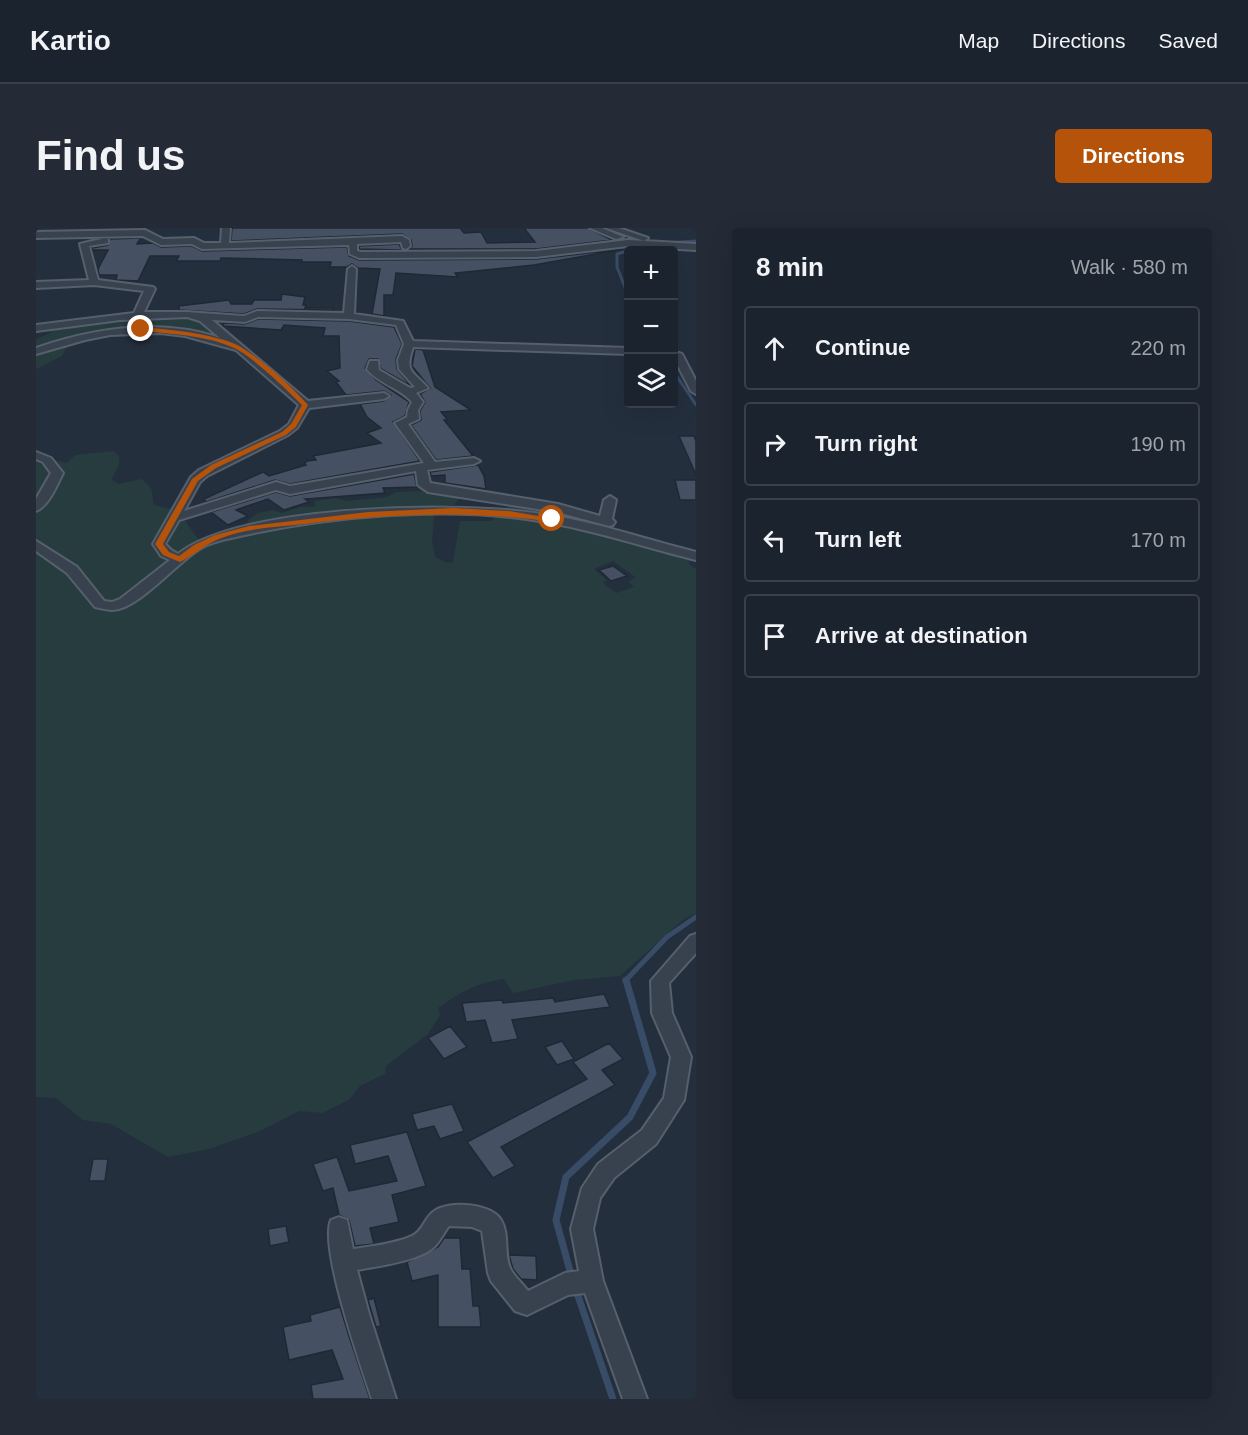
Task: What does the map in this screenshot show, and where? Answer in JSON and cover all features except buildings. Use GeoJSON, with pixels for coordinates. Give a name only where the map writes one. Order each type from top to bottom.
{"type":"FeatureCollection","features":[{"type":"Feature","properties":{"kind":"street"},"geometry":{"type":"LineString","coordinates":[[225,245],[226,228]]}},
{"type":"Feature","properties":{"kind":"street"},"geometry":{"type":"LineString","coordinates":[[595,228],[636,244]]}},
{"type":"Feature","properties":{"kind":"street"},"geometry":{"type":"LineString","coordinates":[[610,228],[696,247]]}},
{"type":"Feature","properties":{"kind":"street"},"geometry":{"type":"LineString","coordinates":[[94,282],[84,244],[107,240],[109,233]]}},
{"type":"Feature","properties":{"kind":"street"},"geometry":{"type":"LineString","coordinates":[[36,235],[145,234],[160,242],[195,241],[202,246],[322,238],[353,242],[402,239],[405,240],[406,246]]}},
{"type":"Feature","properties":{"kind":"street"},"geometry":{"type":"LineString","coordinates":[[353,242],[352,252],[359,255],[536,254],[589,246],[636,244],[653,246],[671,242]]}},
{"type":"Feature","properties":{"kind":"street"},"geometry":{"type":"LineString","coordinates":[[349,316],[351,269]]}},
{"type":"Feature","properties":{"kind":"street"},"geometry":{"type":"LineString","coordinates":[[36,285],[94,282],[150,289],[137,316]]}},
{"type":"Feature","properties":{"kind":"street"},"geometry":{"type":"LineString","coordinates":[[36,328],[167,314],[245,319],[255,314],[349,316],[400,323],[409,344],[402,366],[404,372],[423,388],[409,392]]}},
{"type":"Feature","properties":{"kind":"street"},"geometry":{"type":"LineString","coordinates":[[199,317],[283,383],[305,405]]}},
{"type":"Feature","properties":{"kind":"street"},"geometry":{"type":"LineString","coordinates":[[36,351],[78,337],[141,329],[188,334],[237,347]]}},
{"type":"Feature","properties":{"kind":"street"},"geometry":{"type":"LineString","coordinates":[[409,344],[624,351]]}},
{"type":"Feature","properties":{"kind":"street"},"geometry":{"type":"LineString","coordinates":[[678,357],[696,391]]}},
{"type":"Feature","properties":{"kind":"street"},"geometry":{"type":"LineString","coordinates":[[374,363],[372,367],[375,372],[418,400],[413,410],[413,419],[401,423],[412,436],[426,466],[424,485],[432,489],[558,508],[605,520],[634,539]]}},
{"type":"Feature","properties":{"kind":"street"},"geometry":{"type":"LineString","coordinates":[[305,405],[384,396]]}},
{"type":"Feature","properties":{"kind":"street"},"geometry":{"type":"LineString","coordinates":[[180,560],[166,554],[159,544],[195,480],[203,472],[284,433],[293,426],[305,405]]}},
{"type":"Feature","properties":{"kind":"street"},"geometry":{"type":"LineString","coordinates":[[36,455],[47,460],[57,473],[48,491],[36,507]]}},
{"type":"Feature","properties":{"kind":"street"},"geometry":{"type":"LineString","coordinates":[[176,517],[276,486],[290,490],[426,466],[474,461]]}},
{"type":"Feature","properties":{"kind":"street"},"geometry":{"type":"LineString","coordinates":[[605,520],[610,500]]}},
{"type":"Feature","properties":{"kind":"street"},"geometry":{"type":"LineString","coordinates":[[36,545],[72,570],[100,604],[113,606],[125,602],[196,546],[218,537],[249,528],[368,514],[453,510],[509,513],[552,519],[696,556]]}},
{"type":"Feature","properties":{"kind":"street"},"geometry":{"type":"LineString","coordinates":[[635,1399],[580,1282],[582,1228],[590,1195],[606,1171],[649,1137],[674,1100],[681,1057],[662,1013],[660,981],[696,941]]}},
{"type":"Feature","properties":{"kind":"street"},"geometry":{"type":"LineString","coordinates":[[343,1262],[421,1242],[431,1235],[441,1220],[447,1216],[487,1219],[493,1227],[499,1273],[520,1301],[527,1304],[580,1282]]}},
{"type":"Feature","properties":{"kind":"street"},"geometry":{"type":"LineString","coordinates":[[339,1227],[343,1262],[384,1399]]}},
{"type":"Feature","properties":{"kind":"green space"},"geometry":{"type":"Polygon","coordinates":[[[171,315],[197,319],[213,335],[210,338],[155,328],[122,328],[86,334],[67,339],[69,343],[62,356],[36,369],[36,339],[51,333],[52,330],[100,321],[171,315]]]}},
{"type":"Feature","properties":{"kind":"green space"},"geometry":{"type":"Polygon","coordinates":[[[114,451],[119,458],[119,465],[112,480],[119,484],[141,479],[149,485],[154,505],[170,509],[185,521],[203,546],[243,531],[248,521],[258,513],[273,510],[282,513],[300,507],[316,506],[314,501],[335,498],[347,501],[387,497],[396,492],[423,491],[460,498],[454,505],[435,507],[432,540],[435,557],[447,563],[453,562],[460,521],[492,521],[510,504],[558,510],[584,517],[582,529],[685,557],[691,566],[696,568],[696,913],[684,919],[620,976],[574,980],[513,993],[504,979],[469,989],[438,1008],[440,1015],[428,1034],[386,1066],[385,1074],[360,1086],[349,1100],[322,1113],[299,1111],[260,1131],[209,1149],[168,1157],[111,1124],[83,1120],[56,1098],[36,1097],[36,456],[67,463],[75,455],[114,451]],[[613,561],[594,569],[607,580],[603,583],[616,593],[634,587],[629,582],[635,577],[613,561]]]}},
{"type":"Feature","properties":{"kind":"waterway"},"geometry":{"type":"LineString","coordinates":[[667,243],[696,241]]}},
{"type":"Feature","properties":{"kind":"waterway"},"geometry":{"type":"LineString","coordinates":[[624,252],[617,254],[617,267],[624,285]]}},
{"type":"Feature","properties":{"kind":"waterway"},"geometry":{"type":"LineString","coordinates":[[678,378],[696,405]]}},
{"type":"Feature","properties":{"kind":"waterway"},"geometry":{"type":"LineString","coordinates":[[625,981],[667,937],[696,917]]}},
{"type":"Feature","properties":{"kind":"waterway"},"geometry":{"type":"LineString","coordinates":[[572,1278],[556,1220],[566,1177],[630,1117],[653,1073],[626,980]]}},
{"type":"Feature","properties":{"kind":"waterway"},"geometry":{"type":"LineString","coordinates":[[575,1287],[613,1399]]}},
{"type":"Feature","properties":{"kind":"route"},"geometry":{"type":"LineString","coordinates":[[141,329],[168,330],[237,347],[283,383],[305,405],[293,426],[284,433],[203,472],[195,480],[159,544],[166,554],[180,560],[196,546],[249,528],[368,514],[453,510],[509,513],[552,519]]}}]}
